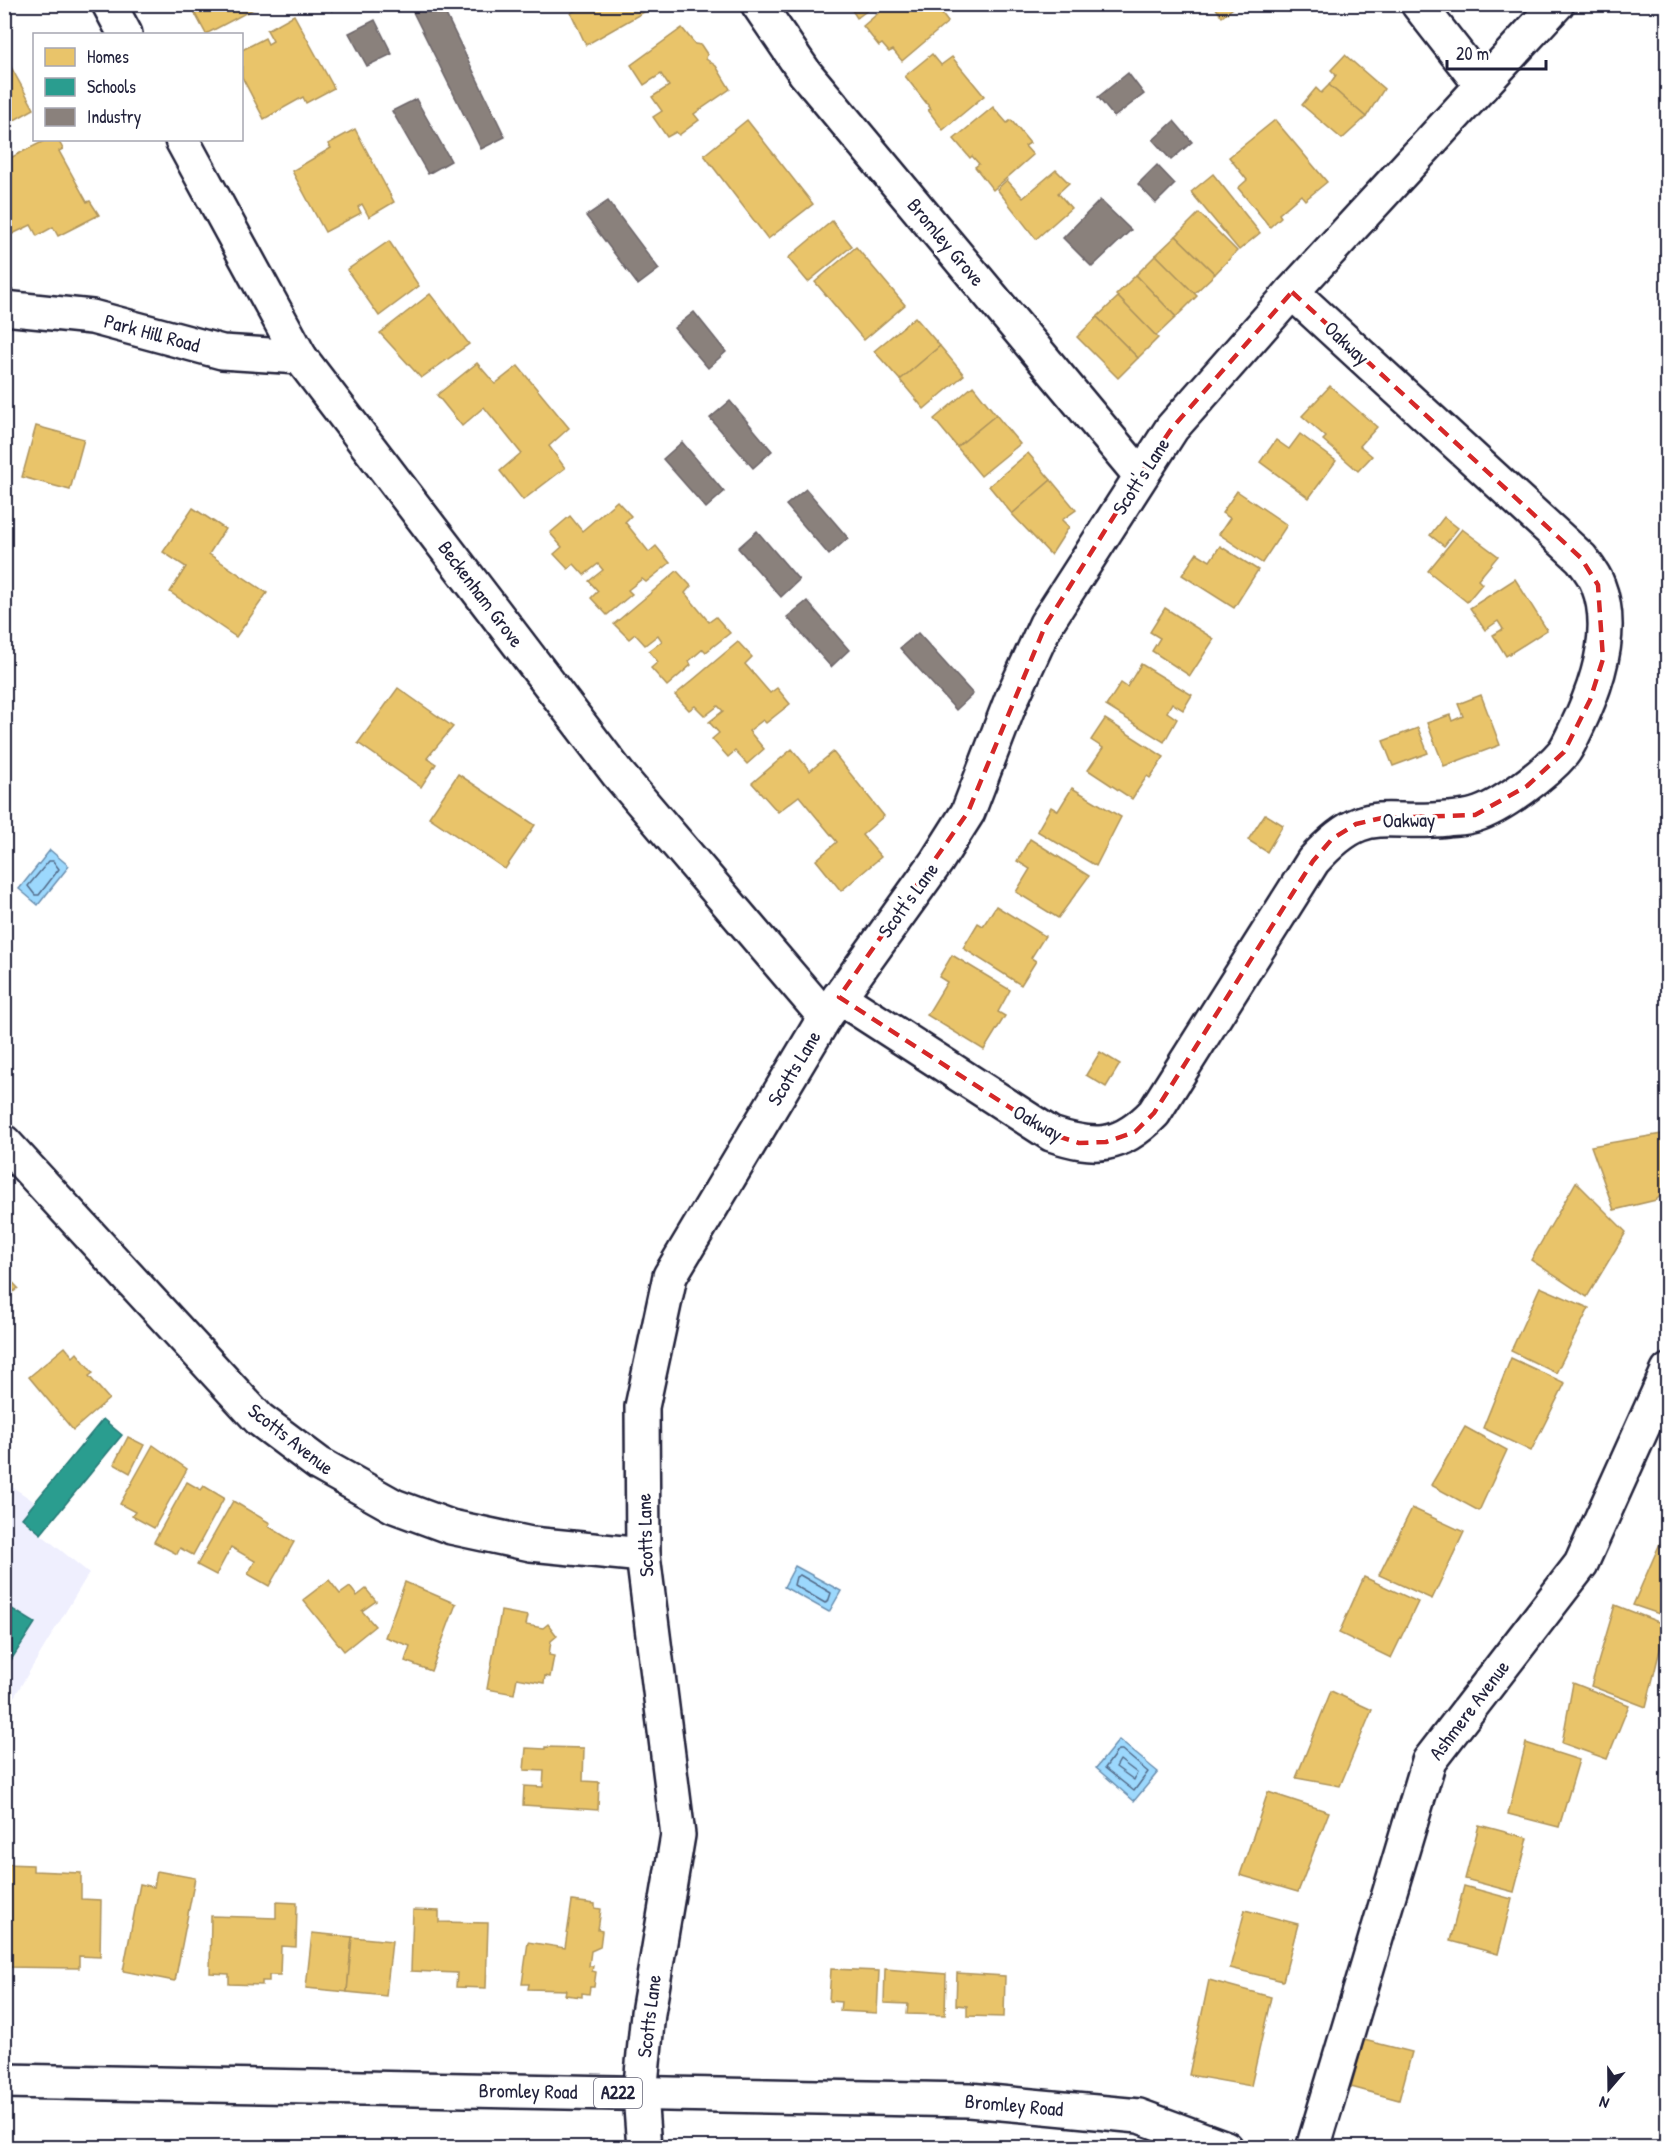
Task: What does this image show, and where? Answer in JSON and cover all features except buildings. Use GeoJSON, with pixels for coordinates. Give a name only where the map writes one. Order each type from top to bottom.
{"type":"FeatureCollection","features":[{"type":"Feature","properties":{"kind":"street"},"geometry":{"type":"LineString","coordinates":[[109,4],[124,33]]}},
{"type":"Feature","properties":{"kind":"street","name":"Bromley Grove"},"geometry":{"type":"LineString","coordinates":[[758,4],[805,73],[1140,475]]}},
{"type":"Feature","properties":{"kind":"street"},"geometry":{"type":"LineString","coordinates":[[1418,4],[1482,86]]}},
{"type":"Feature","properties":{"kind":"street","name":"Scott's Lane"},"geometry":{"type":"LineString","coordinates":[[832,1007],[937,861],[968,812],[1012,698],[1046,624],[1172,428],[1292,292],[1557,4]]}},
{"type":"Feature","properties":{"kind":"street","name":"Beckenham Grove"},"geometry":{"type":"LineString","coordinates":[[183,141],[300,357],[618,774],[832,1007]]}},
{"type":"Feature","properties":{"kind":"street","name":"Oakway"},"geometry":{"type":"LineString","coordinates":[[832,1007],[1051,1134],[1079,1143],[1106,1142],[1135,1132],[1154,1113],[1313,861],[1332,839],[1356,824],[1382,818],[1438,820],[1475,815],[1527,786],[1564,752],[1590,700],[1603,659],[1604,620],[1598,585],[1581,558],[1292,292]]}},
{"type":"Feature","properties":{"kind":"street","name":"Park Hill Road"},"geometry":{"type":"LineString","coordinates":[[4,308],[92,317],[222,352],[300,357]]}},
{"type":"Feature","properties":{"kind":"street","name":"Scotts Lane"},"geometry":{"type":"LineString","coordinates":[[644,2148],[640,2094],[648,2013],[678,1835],[643,1555],[642,1407],[670,1276],[832,1007]]}},
{"type":"Feature","properties":{"kind":"street","name":"Scotts Avenue"},"geometry":{"type":"LineString","coordinates":[[4,1142],[259,1419],[319,1464],[394,1506],[451,1527],[531,1544],[643,1555]]}},
{"type":"Feature","properties":{"kind":"street","name":"Ashmere Avenue"},"geometry":{"type":"LineString","coordinates":[[1314,2148],[1429,1761],[1581,1564],[1668,1371]]}},
{"type":"Feature","properties":{"kind":"street","name":"Bromley Road"},"geometry":{"type":"LineString","coordinates":[[4,2081],[969,2100],[1139,2116],[1226,2148]]}},
{"type":"Feature","properties":{"kind":"highlighted area"},"geometry":{"type":"Polygon","coordinates":[[[1292,292],[1581,558],[1598,585],[1603,659],[1590,700],[1564,752],[1527,786],[1475,815],[1382,818],[1356,824],[1332,839],[1313,861],[1154,1113],[1135,1132],[1106,1142],[1079,1143],[1051,1134],[839,997],[968,812],[1046,624],[1140,475],[1172,428],[1292,292]]]}},
{"type":"Feature","properties":{"kind":"shaded area"},"geometry":{"type":"Polygon","coordinates":[[[5,1482],[35,1502],[22,1519],[89,1573],[5,1712],[5,1482]]]}},
{"type":"Feature","properties":{"kind":"water"},"geometry":{"type":"Polygon","coordinates":[[[50,850],[69,866],[38,905],[19,889],[50,850]]]}},
{"type":"Feature","properties":{"kind":"water"},"geometry":{"type":"Polygon","coordinates":[[[795,1566],[841,1591],[829,1612],[784,1587],[795,1566]]]}},
{"type":"Feature","properties":{"kind":"water"},"geometry":{"type":"Polygon","coordinates":[[[1119,1740],[1158,1772],[1134,1801],[1096,1768],[1119,1740]]]}}]}
